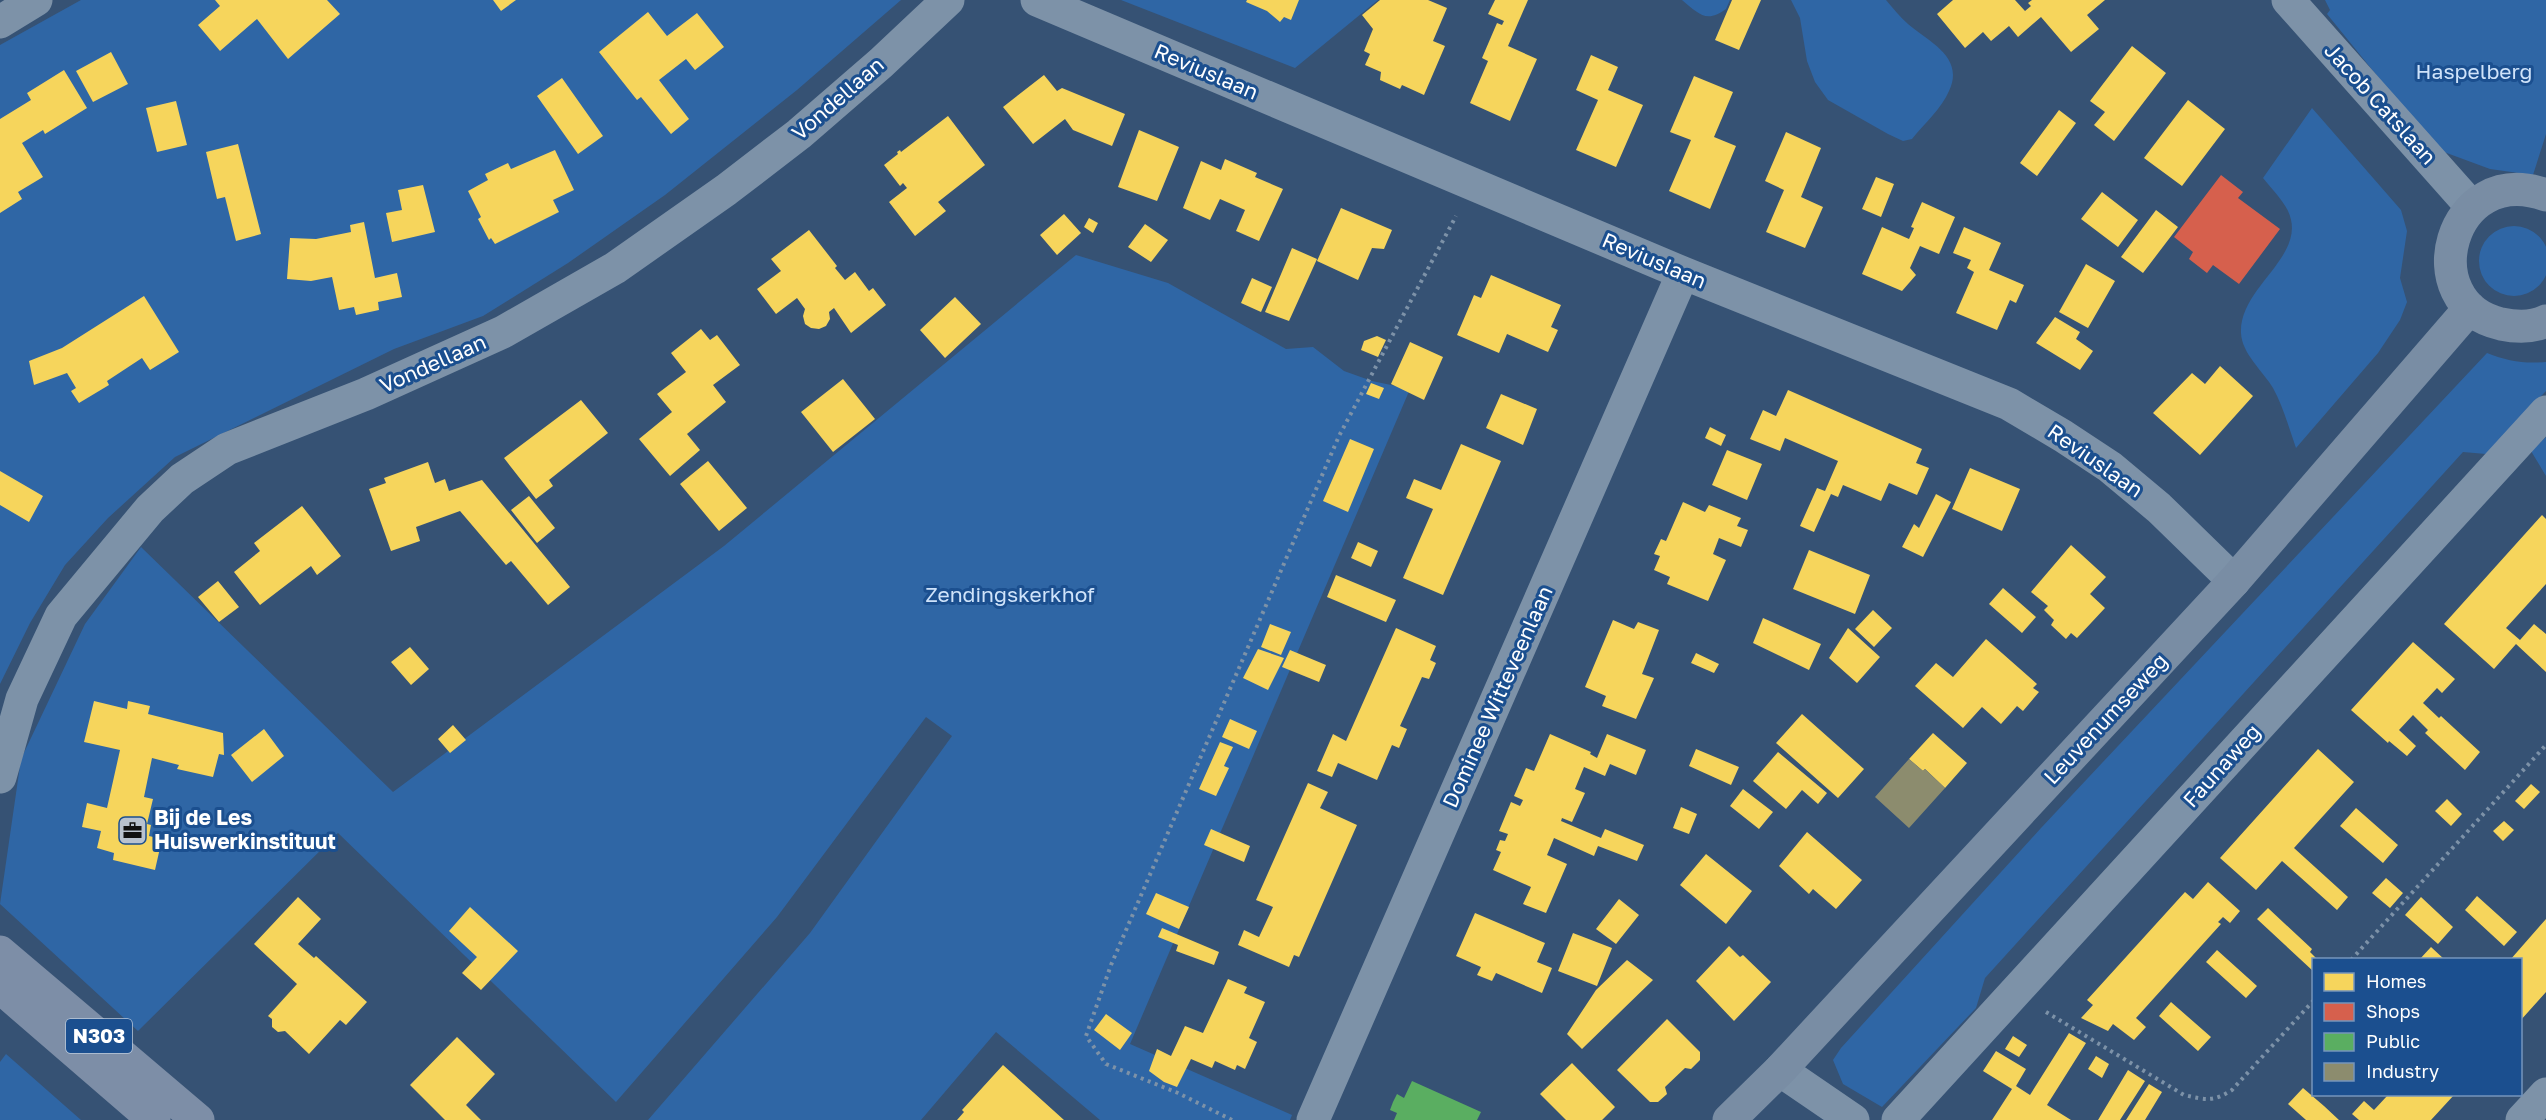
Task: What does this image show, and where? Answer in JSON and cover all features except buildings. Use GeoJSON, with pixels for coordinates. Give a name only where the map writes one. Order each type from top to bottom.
{"type":"FeatureCollection","features":[{"type":"Feature","properties":{"kind":"main road"},"geometry":{"type":"LineString","coordinates":[[2546,195],[2518,189],[2501,191],[2472,207],[2460,222],[2452,239],[2450,258],[2452,276],[2459,294],[2470,308],[2491,322],[2516,327],[2546,321]]}},
{"type":"Feature","properties":{"kind":"main road","name":"Leuvenumseweg"},"geometry":{"type":"LineString","coordinates":[[1730,1120],[1780,1070],[2234,581],[2470,308]]}},
{"type":"Feature","properties":{"kind":"main road","name":"N303"},"geometry":{"type":"LineString","coordinates":[[0,952],[198,1120]]}},
{"type":"Feature","properties":{"kind":"main road","name":"N303"},"geometry":{"type":"LineString","coordinates":[[0,987],[154,1120]]}},
{"type":"Feature","properties":{"kind":"street"},"geometry":{"type":"LineString","coordinates":[[0,22],[36,0]]}},
{"type":"Feature","properties":{"kind":"street","name":"Vondellaan"},"geometry":{"type":"LineString","coordinates":[[0,777],[22,699],[60,616],[150,508],[182,479],[227,449],[366,394],[502,332],[615,268],[726,190],[799,134],[881,63],[948,0]]}},
{"type":"Feature","properties":{"kind":"street","name":"Reviuslaan"},"geometry":{"type":"LineString","coordinates":[[1037,0],[1683,273],[2009,404],[2064,436],[2109,467],[2159,508],[2234,581]]}},
{"type":"Feature","properties":{"kind":"street","name":"Jacob Catslaan"},"geometry":{"type":"LineString","coordinates":[[2289,0],[2472,207]]}},
{"type":"Feature","properties":{"kind":"street","name":"Dominee Witteveenlaan"},"geometry":{"type":"LineString","coordinates":[[1313,1120],[1683,273]]}},
{"type":"Feature","properties":{"kind":"street","name":"Faunaweg"},"geometry":{"type":"LineString","coordinates":[[1898,1120],[2546,412]]}},
{"type":"Feature","properties":{"kind":"street"},"geometry":{"type":"LineString","coordinates":[[1780,1070],[1853,1120]]}},
{"type":"Feature","properties":{"kind":"street"},"geometry":{"type":"LineString","coordinates":[[2522,1120],[2546,1094]]}},
{"type":"Feature","properties":{"kind":"path"},"geometry":{"type":"LineString","coordinates":[[1232,1120],[1178,1093],[1106,1064],[1086,1036],[1112,965],[1339,436],[1473,184]]}},
{"type":"Feature","properties":{"kind":"path"},"geometry":{"type":"LineString","coordinates":[[2353,958],[2546,745]]}},
{"type":"Feature","properties":{"kind":"path"},"geometry":{"type":"LineString","coordinates":[[2014,993],[2184,1095],[2206,1100],[2219,1098],[2232,1090],[2312,1001]]}},
{"type":"Feature","properties":{"kind":"green space"},"geometry":{"type":"Polygon","coordinates":[[[81,0],[901,0],[797,90],[665,195],[568,263],[483,316],[394,349],[175,457],[108,518],[65,565],[30,623],[0,684],[0,45],[81,0]]]}},
{"type":"Feature","properties":{"kind":"green space"},"geometry":{"type":"Polygon","coordinates":[[[1121,0],[1378,0],[1295,68],[1121,0]]]}},
{"type":"Feature","properties":{"kind":"green space"},"geometry":{"type":"Polygon","coordinates":[[[1682,0],[1730,0],[1726,9],[1713,16],[1708,16],[1698,13],[1682,0]]]}},
{"type":"Feature","properties":{"kind":"green space"},"geometry":{"type":"Polygon","coordinates":[[[1791,0],[1886,0],[1908,24],[1934,44],[1949,60],[1953,79],[1949,91],[1937,110],[1912,139],[1903,141],[1828,100],[1815,82],[1807,61],[1800,18],[1791,0]]]}},
{"type":"Feature","properties":{"kind":"green space","name":"Haspelberg"},"geometry":{"type":"Polygon","coordinates":[[[2325,0],[2546,0],[2546,134],[2533,175],[2490,169],[2444,152],[2404,109],[2327,14],[2330,10],[2325,0]]]}},
{"type":"Feature","properties":{"kind":"green space"},"geometry":{"type":"Polygon","coordinates":[[[2312,108],[2401,210],[2407,231],[2400,278],[2407,302],[2400,320],[2378,353],[2296,448],[2277,395],[2249,355],[2241,333],[2243,316],[2250,300],[2282,257],[2289,242],[2292,227],[2286,207],[2263,178],[2312,108]]]}},
{"type":"Feature","properties":{"kind":"green space"},"geometry":{"type":"Polygon","coordinates":[[[2521,226],[2528,228],[2547,247],[2547,275],[2539,286],[2528,294],[2507,296],[2500,294],[2489,286],[2481,275],[2479,254],[2481,247],[2489,236],[2500,228],[2521,226]]]}},
{"type":"Feature","properties":{"kind":"green space","name":"Zendingskerkhof"},"geometry":{"type":"Polygon","coordinates":[[[1076,255],[1168,283],[1286,349],[1313,347],[1344,371],[1372,381],[1410,389],[1130,1044],[1292,1115],[1290,1120],[1100,1120],[996,1032],[921,1120],[648,1120],[810,933],[952,736],[926,717],[777,917],[616,1102],[338,833],[138,1031],[0,904],[21,759],[85,624],[141,547],[393,792],[724,546],[1076,255]]]}},
{"type":"Feature","properties":{"kind":"green space"},"geometry":{"type":"Polygon","coordinates":[[[2487,353],[2516,361],[2546,362],[2546,391],[2486,454],[2463,452],[1985,978],[1976,1008],[1882,1107],[1843,1084],[1833,1060],[1841,1048],[2041,828],[2487,353]]]}},
{"type":"Feature","properties":{"kind":"green space"},"geometry":{"type":"Polygon","coordinates":[[[2546,437],[2546,476],[2531,451],[2546,437]]]}},
{"type":"Feature","properties":{"kind":"green space"},"geometry":{"type":"Polygon","coordinates":[[[6,1054],[81,1120],[0,1120],[0,1062],[6,1054]]]}},
{"type":"Feature","properties":{"kind":"place","name":"Bij de Les Huiswerkinstituut"},"geometry":{"type":"Point","coordinates":[133,830]}}]}
